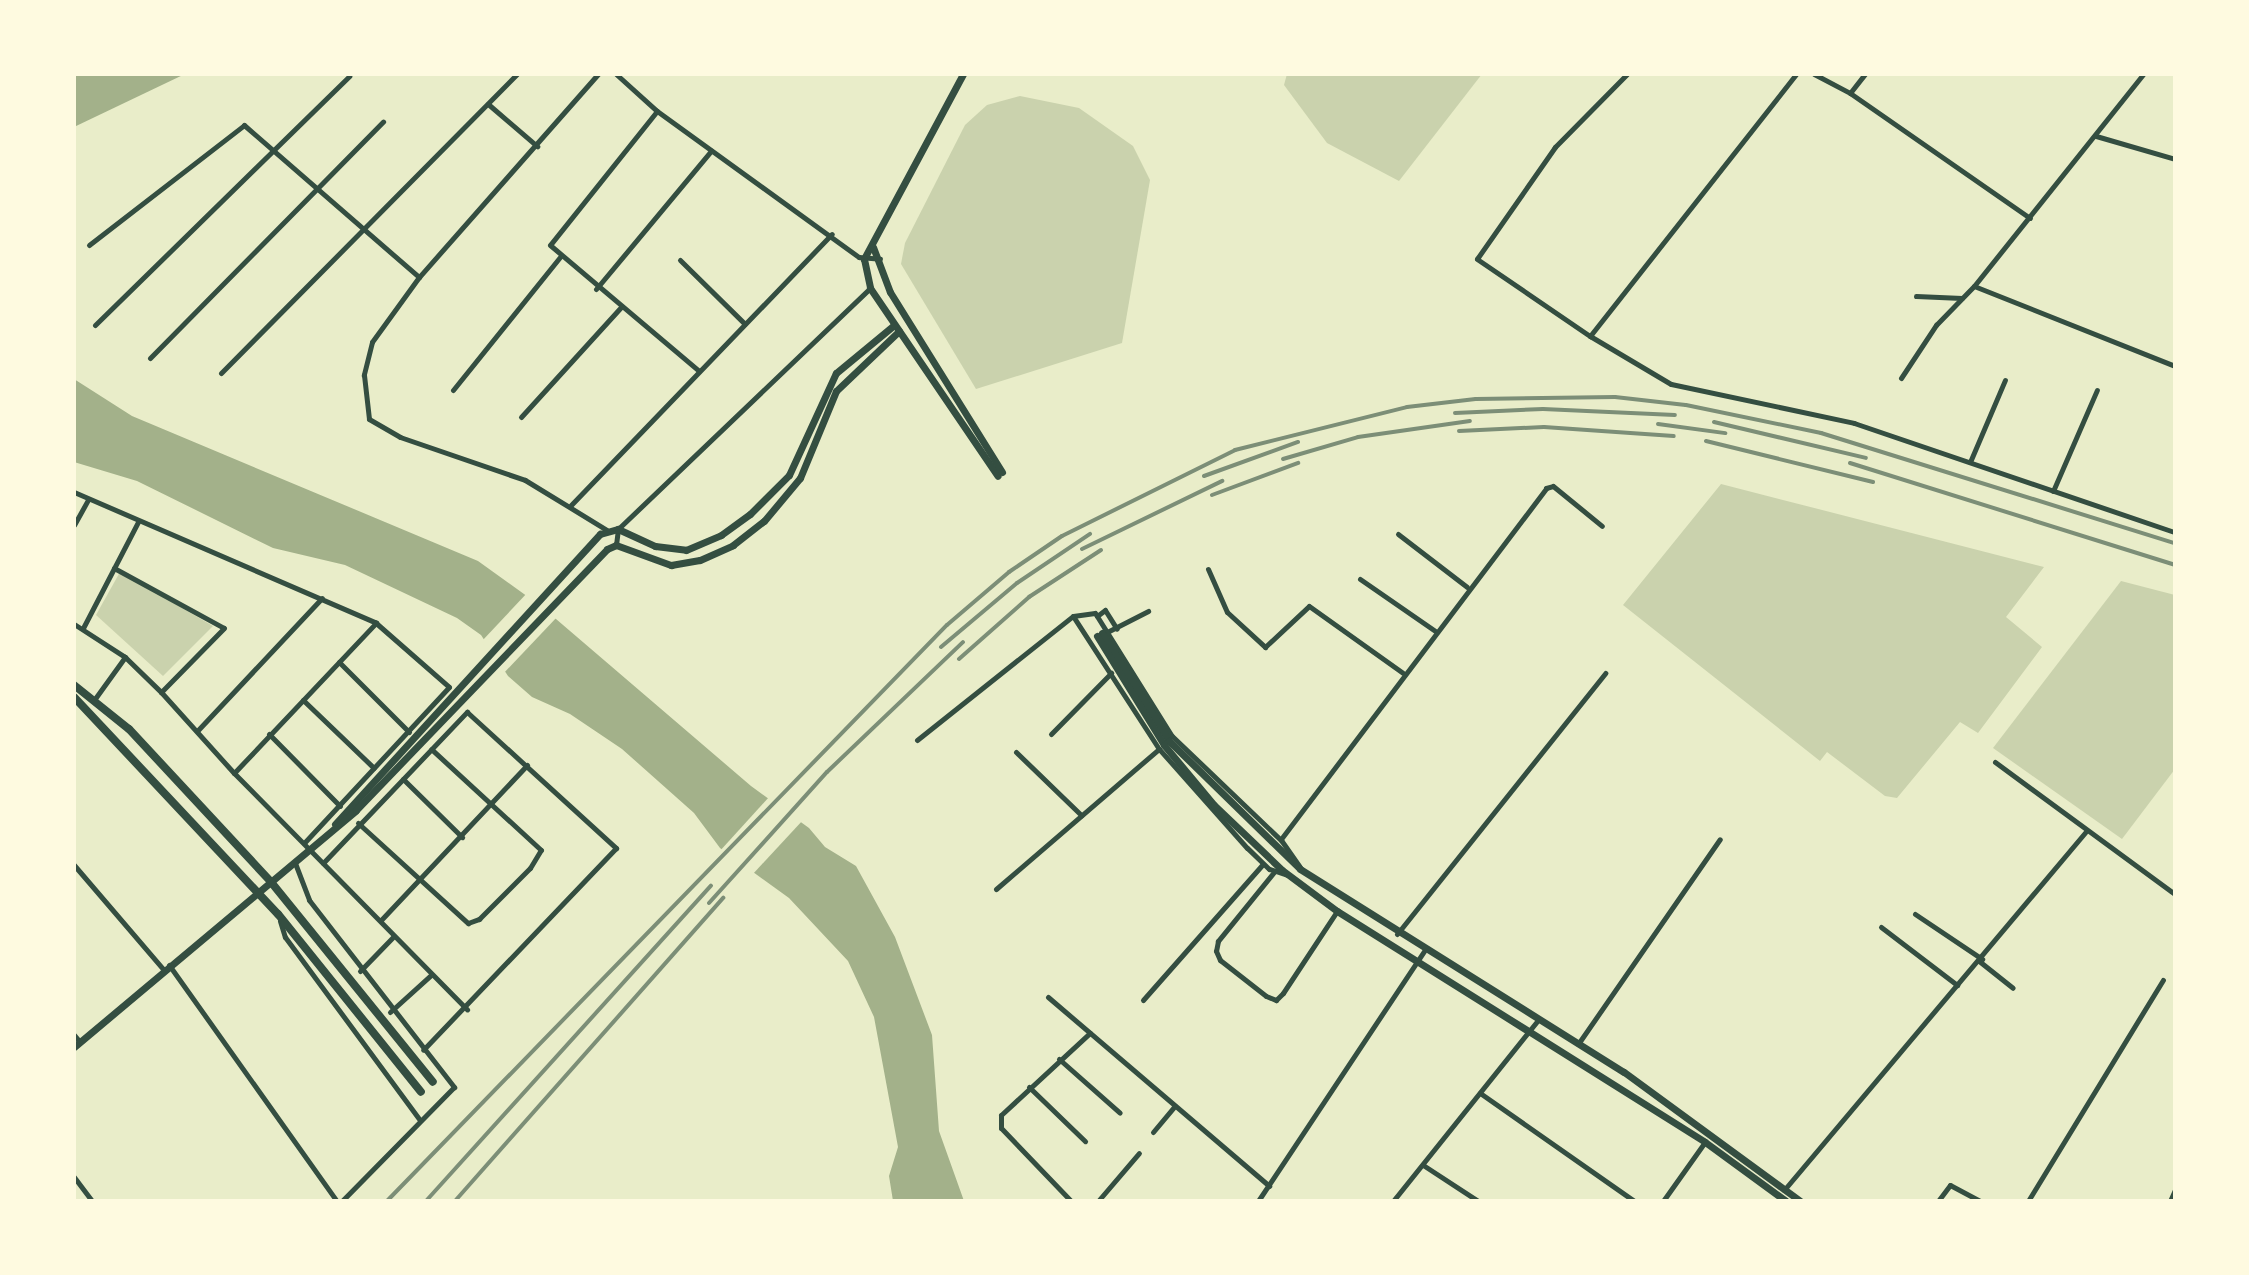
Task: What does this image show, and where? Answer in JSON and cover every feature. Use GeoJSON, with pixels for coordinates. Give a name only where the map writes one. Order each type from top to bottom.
{"type":"FeatureCollection","features":[{"type":"Feature","properties":{"kind":"main road"},"geometry":{"type":"LineString","coordinates":[[74,685],[129,729],[271,882],[433,1082]]}},
{"type":"Feature","properties":{"kind":"main road"},"geometry":{"type":"LineString","coordinates":[[74,697],[278,914],[421,1092]]}},
{"type":"Feature","properties":{"kind":"street"},"geometry":{"type":"LineString","coordinates":[[221,373],[517,74]]}},
{"type":"Feature","properties":{"kind":"street"},"geometry":{"type":"LineString","coordinates":[[598,74],[419,277],[372,342],[364,375],[369,419],[400,437],[525,480],[571,505],[607,530]]}},
{"type":"Feature","properties":{"kind":"street"},"geometry":{"type":"LineString","coordinates":[[616,74],[657,111],[864,259],[881,259]]}},
{"type":"Feature","properties":{"kind":"street"},"geometry":{"type":"LineString","coordinates":[[873,247],[881,259],[890,292],[1000,474],[870,288],[864,259],[963,74]]}},
{"type":"Feature","properties":{"kind":"street"},"geometry":{"type":"LineString","coordinates":[[1627,74],[1555,147],[1477,259],[1590,336],[1671,384],[1854,423],[2175,532]]}},
{"type":"Feature","properties":{"kind":"street"},"geometry":{"type":"LineString","coordinates":[[1590,336],[1796,74]]}},
{"type":"Feature","properties":{"kind":"street"},"geometry":{"type":"LineString","coordinates":[[1814,74],[1850,93],[2030,218]]}},
{"type":"Feature","properties":{"kind":"street"},"geometry":{"type":"LineString","coordinates":[[1850,93],[1865,74]]}},
{"type":"Feature","properties":{"kind":"street"},"geometry":{"type":"LineString","coordinates":[[1901,378],[1936,325],[1974,286],[2143,74]]}},
{"type":"Feature","properties":{"kind":"street"},"geometry":{"type":"LineString","coordinates":[[95,325],[276,153],[349,76]]}},
{"type":"Feature","properties":{"kind":"street"},"geometry":{"type":"LineString","coordinates":[[488,104],[537,146]]}},
{"type":"Feature","properties":{"kind":"street"},"geometry":{"type":"LineString","coordinates":[[657,111],[550,239],[560,257],[596,289],[699,371]]}},
{"type":"Feature","properties":{"kind":"street"},"geometry":{"type":"LineString","coordinates":[[150,358],[320,192],[383,122]]}},
{"type":"Feature","properties":{"kind":"street"},"geometry":{"type":"LineString","coordinates":[[89,245],[244,125],[419,277]]}},
{"type":"Feature","properties":{"kind":"street"},"geometry":{"type":"LineString","coordinates":[[2096,136],[2175,159]]}},
{"type":"Feature","properties":{"kind":"street"},"geometry":{"type":"LineString","coordinates":[[596,289],[650,217],[711,151]]}},
{"type":"Feature","properties":{"kind":"street"},"geometry":{"type":"LineString","coordinates":[[571,505],[832,234]]}},
{"type":"Feature","properties":{"kind":"street"},"geometry":{"type":"LineString","coordinates":[[453,390],[560,257]]}},
{"type":"Feature","properties":{"kind":"street"},"geometry":{"type":"LineString","coordinates":[[680,260],[745,324]]}},
{"type":"Feature","properties":{"kind":"street"},"geometry":{"type":"LineString","coordinates":[[1974,286],[2175,366]]}},
{"type":"Feature","properties":{"kind":"street"},"geometry":{"type":"LineString","coordinates":[[74,1035],[77,1044],[166,966],[311,850],[474,689],[595,560],[616,545],[618,529],[870,288]]}},
{"type":"Feature","properties":{"kind":"street"},"geometry":{"type":"LineString","coordinates":[[1916,296],[1963,298]]}},
{"type":"Feature","properties":{"kind":"street"},"geometry":{"type":"LineString","coordinates":[[521,417],[621,307]]}},
{"type":"Feature","properties":{"kind":"street"},"geometry":{"type":"LineString","coordinates":[[332,830],[463,679],[583,549],[607,530],[618,529],[655,546],[686,550],[740,521],[789,475],[836,373],[896,328]]}},
{"type":"Feature","properties":{"kind":"street"},"geometry":{"type":"LineString","coordinates":[[616,545],[671,565],[700,560],[733,545],[764,521],[800,478],[836,391],[896,328]]}},
{"type":"Feature","properties":{"kind":"street"},"geometry":{"type":"LineString","coordinates":[[1970,462],[2005,380]]}},
{"type":"Feature","properties":{"kind":"street"},"geometry":{"type":"LineString","coordinates":[[2053,491],[2097,390]]}},
{"type":"Feature","properties":{"kind":"street"},"geometry":{"type":"LineString","coordinates":[[1278,843],[1467,587],[1550,485],[1602,526]]}},
{"type":"Feature","properties":{"kind":"street"},"geometry":{"type":"LineString","coordinates":[[74,492],[376,623],[449,687],[304,843]]}},
{"type":"Feature","properties":{"kind":"street"},"geometry":{"type":"LineString","coordinates":[[74,525],[88,500]]}},
{"type":"Feature","properties":{"kind":"street"},"geometry":{"type":"LineString","coordinates":[[83,628],[138,522]]}},
{"type":"Feature","properties":{"kind":"street"},"geometry":{"type":"LineString","coordinates":[[1398,534],[1467,587]]}},
{"type":"Feature","properties":{"kind":"street"},"geometry":{"type":"LineString","coordinates":[[114,568],[224,628],[161,692]]}},
{"type":"Feature","properties":{"kind":"street"},"geometry":{"type":"LineString","coordinates":[[1208,569],[1227,612],[1262,645],[1269,644],[1309,606],[1403,673]]}},
{"type":"Feature","properties":{"kind":"street"},"geometry":{"type":"LineString","coordinates":[[1360,579],[1435,631]]}},
{"type":"Feature","properties":{"kind":"street"},"geometry":{"type":"LineString","coordinates":[[198,730],[322,598]]}},
{"type":"Feature","properties":{"kind":"street"},"geometry":{"type":"LineString","coordinates":[[917,740],[1073,616],[1097,616],[1105,610],[1117,629]]}},
{"type":"Feature","properties":{"kind":"street"},"geometry":{"type":"LineString","coordinates":[[1103,634],[1148,611]]}},
{"type":"Feature","properties":{"kind":"street"},"geometry":{"type":"LineString","coordinates":[[1073,616],[1159,749],[1266,860],[1337,911],[1708,1138],[1786,1201]]}},
{"type":"Feature","properties":{"kind":"street"},"geometry":{"type":"LineString","coordinates":[[1097,616],[1103,634],[1164,745],[1274,872],[1289,875]]}},
{"type":"Feature","properties":{"kind":"street"},"geometry":{"type":"LineString","coordinates":[[234,773],[376,623]]}},
{"type":"Feature","properties":{"kind":"street"},"geometry":{"type":"LineString","coordinates":[[74,624],[125,657],[161,692],[234,773],[467,1009]]}},
{"type":"Feature","properties":{"kind":"street"},"geometry":{"type":"LineString","coordinates":[[1103,634],[1169,741],[1278,843],[1300,869],[1397,934],[1578,1045],[1800,1201]]}},
{"type":"Feature","properties":{"kind":"street"},"geometry":{"type":"LineString","coordinates":[[94,700],[125,657]]}},
{"type":"Feature","properties":{"kind":"street"},"geometry":{"type":"LineString","coordinates":[[339,662],[409,732]]}},
{"type":"Feature","properties":{"kind":"street"},"geometry":{"type":"LineString","coordinates":[[1051,734],[1111,673]]}},
{"type":"Feature","properties":{"kind":"street"},"geometry":{"type":"LineString","coordinates":[[1397,934],[1605,673]]}},
{"type":"Feature","properties":{"kind":"street"},"geometry":{"type":"LineString","coordinates":[[303,700],[374,768]]}},
{"type":"Feature","properties":{"kind":"street"},"geometry":{"type":"LineString","coordinates":[[323,863],[467,712],[612,842],[615,854],[467,1009],[423,1050]]}},
{"type":"Feature","properties":{"kind":"street"},"geometry":{"type":"LineString","coordinates":[[269,734],[340,806]]}},
{"type":"Feature","properties":{"kind":"street"},"geometry":{"type":"LineString","coordinates":[[358,823],[420,881],[474,923],[530,868],[541,850],[431,749]]}},
{"type":"Feature","properties":{"kind":"street"},"geometry":{"type":"LineString","coordinates":[[996,889],[1159,749]]}},
{"type":"Feature","properties":{"kind":"street"},"geometry":{"type":"LineString","coordinates":[[1016,752],[1081,815]]}},
{"type":"Feature","properties":{"kind":"street"},"geometry":{"type":"LineString","coordinates":[[1995,762],[2175,894]]}},
{"type":"Feature","properties":{"kind":"street"},"geometry":{"type":"LineString","coordinates":[[381,920],[527,765]]}},
{"type":"Feature","properties":{"kind":"street"},"geometry":{"type":"LineString","coordinates":[[403,779],[462,837]]}},
{"type":"Feature","properties":{"kind":"street"},"geometry":{"type":"LineString","coordinates":[[1784,1190],[1981,960],[2086,831]]}},
{"type":"Feature","properties":{"kind":"street"},"geometry":{"type":"LineString","coordinates":[[1578,1045],[1720,839]]}},
{"type":"Feature","properties":{"kind":"street"},"geometry":{"type":"LineString","coordinates":[[1143,1000],[1266,860]]}},
{"type":"Feature","properties":{"kind":"street"},"geometry":{"type":"LineString","coordinates":[[74,865],[166,966],[340,1201],[454,1087],[360,972],[309,900],[295,863]]}},
{"type":"Feature","properties":{"kind":"street"},"geometry":{"type":"LineString","coordinates":[[1274,872],[1218,941],[1216,951],[1220,960],[1266,996],[1276,1000],[1283,993],[1337,911]]}},
{"type":"Feature","properties":{"kind":"street"},"geometry":{"type":"LineString","coordinates":[[278,914],[285,937],[419,1119]]}},
{"type":"Feature","properties":{"kind":"street"},"geometry":{"type":"LineString","coordinates":[[1915,914],[1981,960],[2013,988]]}},
{"type":"Feature","properties":{"kind":"street"},"geometry":{"type":"LineString","coordinates":[[1881,927],[1957,985]]}},
{"type":"Feature","properties":{"kind":"street"},"geometry":{"type":"LineString","coordinates":[[360,972],[393,937]]}},
{"type":"Feature","properties":{"kind":"street"},"geometry":{"type":"LineString","coordinates":[[1258,1201],[1424,951]]}},
{"type":"Feature","properties":{"kind":"street"},"geometry":{"type":"LineString","coordinates":[[390,1012],[431,975]]}},
{"type":"Feature","properties":{"kind":"street"},"geometry":{"type":"LineString","coordinates":[[2028,1201],[2163,980]]}},
{"type":"Feature","properties":{"kind":"street"},"geometry":{"type":"LineString","coordinates":[[1048,997],[1269,1186]]}},
{"type":"Feature","properties":{"kind":"street"},"geometry":{"type":"LineString","coordinates":[[1393,1201],[1537,1021]]}},
{"type":"Feature","properties":{"kind":"street"},"geometry":{"type":"LineString","coordinates":[[1071,1201],[1001,1128],[1004,1110],[1090,1033]]}},
{"type":"Feature","properties":{"kind":"street"},"geometry":{"type":"LineString","coordinates":[[1059,1059],[1120,1113]]}},
{"type":"Feature","properties":{"kind":"street"},"geometry":{"type":"LineString","coordinates":[[1029,1087],[1085,1141]]}},
{"type":"Feature","properties":{"kind":"street"},"geometry":{"type":"LineString","coordinates":[[1480,1093],[1634,1201]]}},
{"type":"Feature","properties":{"kind":"street"},"geometry":{"type":"LineString","coordinates":[[1153,1132],[1175,1106]]}},
{"type":"Feature","properties":{"kind":"street"},"geometry":{"type":"LineString","coordinates":[[1663,1201],[1708,1138]]}},
{"type":"Feature","properties":{"kind":"street"},"geometry":{"type":"LineString","coordinates":[[1098,1201],[1139,1153]]}},
{"type":"Feature","properties":{"kind":"street"},"geometry":{"type":"LineString","coordinates":[[1423,1165],[1478,1201]]}},
{"type":"Feature","properties":{"kind":"street"},"geometry":{"type":"LineString","coordinates":[[74,1177],[92,1201]]}},
{"type":"Feature","properties":{"kind":"street"},"geometry":{"type":"LineString","coordinates":[[1938,1201],[1950,1185],[1980,1201]]}},
{"type":"Feature","properties":{"kind":"shaded area"},"geometry":{"type":"Polygon","coordinates":[[[74,74],[185,74],[74,127],[74,74]]]}},
{"type":"Feature","properties":{"kind":"shaded area"},"geometry":{"type":"Polygon","coordinates":[[[1287,74],[1482,74],[1399,181],[1327,143],[1284,85],[1287,74]]]}},
{"type":"Feature","properties":{"kind":"shaded area"},"geometry":{"type":"Polygon","coordinates":[[[1020,96],[1079,108],[1133,146],[1150,180],[1122,343],[976,389],[901,264],[905,243],[965,125],[987,105],[1020,96]]]}},
{"type":"Feature","properties":{"kind":"shaded area"},"geometry":{"type":"Polygon","coordinates":[[[74,379],[132,416],[478,561],[542,607],[751,786],[809,828],[825,847],[856,866],[895,937],[932,1035],[939,1131],[964,1201],[893,1201],[889,1176],[898,1147],[874,1017],[848,961],[789,898],[720,848],[694,813],[622,749],[570,714],[532,697],[508,676],[481,635],[457,618],[345,565],[273,548],[137,481],[74,462],[74,379]]]}},
{"type":"Feature","properties":{"kind":"shaded area"},"geometry":{"type":"Polygon","coordinates":[[[1721,484],[2044,567],[2006,617],[2042,647],[1978,733],[1960,722],[1897,798],[1885,796],[1827,752],[1820,761],[1623,605],[1721,484]]]}},
{"type":"Feature","properties":{"kind":"shaded area"},"geometry":{"type":"Polygon","coordinates":[[[120,572],[213,626],[163,676],[96,615],[120,572]]]}},
{"type":"Feature","properties":{"kind":"shaded area"},"geometry":{"type":"Polygon","coordinates":[[[2121,581],[2175,595],[2175,769],[2122,839],[1993,748],[2121,581]]]}},
{"type":"Feature","properties":{"kind":"pier"},"geometry":{"type":"Polygon","coordinates":[[[528,592],[558,616],[502,675],[482,641],[528,592]]]}},
{"type":"Feature","properties":{"kind":"pier"},"geometry":{"type":"Polygon","coordinates":[[[770,796],[803,820],[752,875],[719,852],[770,796]]]}},
{"type":"Feature","properties":{"kind":"railway"},"geometry":{"type":"LineString","coordinates":[[387,1201],[947,625],[1009,572],[1062,536],[1235,450],[1407,407],[1476,399],[1615,397],[1686,405],[1821,433],[2175,543]]}},
{"type":"Feature","properties":{"kind":"railway"},"geometry":{"type":"LineString","coordinates":[[1455,413],[1543,409],[1675,415]]}},
{"type":"Feature","properties":{"kind":"railway"},"geometry":{"type":"LineString","coordinates":[[1283,459],[1358,437],[1470,421]]}},
{"type":"Feature","properties":{"kind":"railway"},"geometry":{"type":"LineString","coordinates":[[1714,422],[1866,458]]}},
{"type":"Feature","properties":{"kind":"railway"},"geometry":{"type":"LineString","coordinates":[[1658,424],[1725,433]]}},
{"type":"Feature","properties":{"kind":"railway"},"geometry":{"type":"LineString","coordinates":[[1459,431],[1544,427],[1674,436]]}},
{"type":"Feature","properties":{"kind":"railway"},"geometry":{"type":"LineString","coordinates":[[1706,441],[1873,482]]}},
{"type":"Feature","properties":{"kind":"railway"},"geometry":{"type":"LineString","coordinates":[[1204,476],[1298,442]]}},
{"type":"Feature","properties":{"kind":"railway"},"geometry":{"type":"LineString","coordinates":[[1212,495],[1298,463]]}},
{"type":"Feature","properties":{"kind":"railway"},"geometry":{"type":"LineString","coordinates":[[1850,463],[2175,565]]}},
{"type":"Feature","properties":{"kind":"railway"},"geometry":{"type":"LineString","coordinates":[[1082,549],[1222,481]]}},
{"type":"Feature","properties":{"kind":"railway"},"geometry":{"type":"LineString","coordinates":[[941,647],[1017,583],[1090,534]]}},
{"type":"Feature","properties":{"kind":"railway"},"geometry":{"type":"LineString","coordinates":[[959,659],[1029,597],[1101,550]]}},
{"type":"Feature","properties":{"kind":"railway"},"geometry":{"type":"LineString","coordinates":[[709,903],[827,772],[963,642]]}},
{"type":"Feature","properties":{"kind":"railway"},"geometry":{"type":"LineString","coordinates":[[426,1201],[711,886]]}},
{"type":"Feature","properties":{"kind":"railway"},"geometry":{"type":"LineString","coordinates":[[455,1201],[723,898]]}}]}
